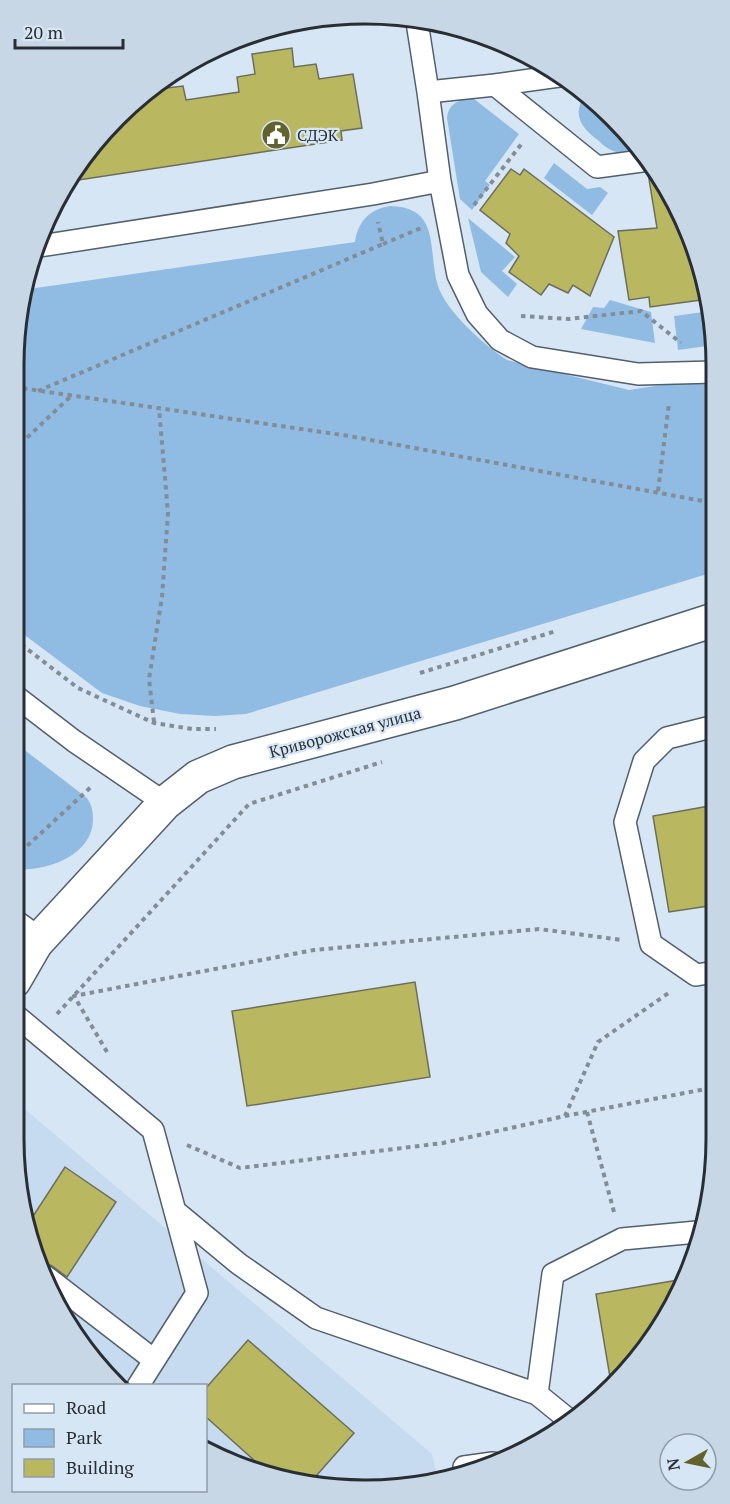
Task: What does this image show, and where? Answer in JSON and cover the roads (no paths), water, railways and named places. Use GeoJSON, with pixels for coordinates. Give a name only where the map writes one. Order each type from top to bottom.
{"type":"FeatureCollection","features":[{"type":"Feature","properties":{"kind":"street","name":"Криворожская улица"},"geometry":{"type":"LineString","coordinates":[[25,935],[165,802],[198,777],[233,762],[455,703],[706,623]]}},
{"type":"Feature","properties":{"kind":"lane"},"geometry":{"type":"LineString","coordinates":[[418,28],[440,181],[458,275],[477,314],[500,340],[532,357],[638,374],[706,372]]}},
{"type":"Feature","properties":{"kind":"lane"},"geometry":{"type":"LineString","coordinates":[[428,92],[547,77]]}},
{"type":"Feature","properties":{"kind":"lane"},"geometry":{"type":"LineString","coordinates":[[495,85],[597,167],[639,161]]}},
{"type":"Feature","properties":{"kind":"lane"},"geometry":{"type":"LineString","coordinates":[[46,245],[373,194],[440,181]]}},
{"type":"Feature","properties":{"kind":"lane"},"geometry":{"type":"LineString","coordinates":[[24,704],[74,741],[165,802]]}},
{"type":"Feature","properties":{"kind":"lane"},"geometry":{"type":"LineString","coordinates":[[706,728],[667,738],[644,761],[625,822],[651,944],[706,974]]}},
{"type":"Feature","properties":{"kind":"lane"},"geometry":{"type":"LineString","coordinates":[[24,1022],[153,1130],[197,1293],[139,1384]]}},
{"type":"Feature","properties":{"kind":"lane"},"geometry":{"type":"LineString","coordinates":[[175,1211],[240,1264],[316,1318],[537,1394],[564,1416]]}},
{"type":"Feature","properties":{"kind":"lane"},"geometry":{"type":"LineString","coordinates":[[537,1394],[553,1274],[622,1239],[693,1232]]}},
{"type":"Feature","properties":{"kind":"lane"},"geometry":{"type":"LineString","coordinates":[[57,1285],[154,1360]]}},
{"type":"Feature","properties":{"kind":"place","name":"СДЭК"},"geometry":{"type":"Point","coordinates":[276,135]}}]}
